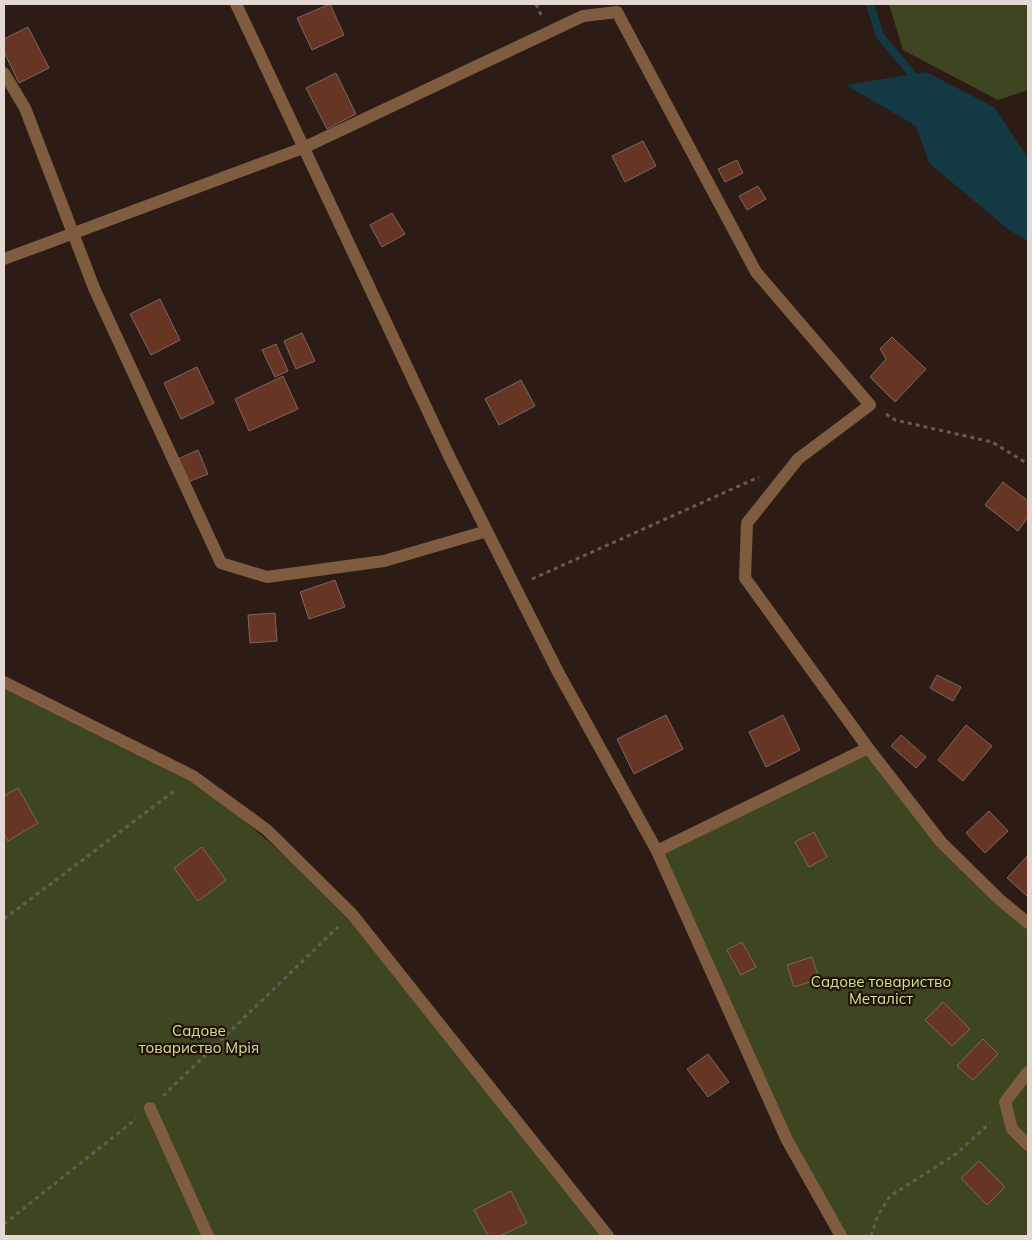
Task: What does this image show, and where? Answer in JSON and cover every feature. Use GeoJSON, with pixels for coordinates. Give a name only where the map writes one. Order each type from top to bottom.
{"type":"FeatureCollection","features":[{"type":"Feature","properties":{"kind":"street"},"geometry":{"type":"LineString","coordinates":[[236,4],[449,456],[558,672],[657,851],[787,1140],[841,1236]]}},
{"type":"Feature","properties":{"kind":"street"},"geometry":{"type":"LineString","coordinates":[[4,259],[303,148],[583,16],[618,12],[756,272],[870,405],[798,459],[746,523],[745,578],[868,748],[941,842],[999,899],[1028,923]]}},
{"type":"Feature","properties":{"kind":"street"},"geometry":{"type":"LineString","coordinates":[[4,73],[25,108],[94,288],[221,564],[267,577],[384,561],[487,531]]}},
{"type":"Feature","properties":{"kind":"street"},"geometry":{"type":"LineString","coordinates":[[4,682],[193,776],[266,830],[352,914],[608,1236]]}},
{"type":"Feature","properties":{"kind":"street"},"geometry":{"type":"LineString","coordinates":[[657,851],[868,748]]}},
{"type":"Feature","properties":{"kind":"street"},"geometry":{"type":"LineString","coordinates":[[1028,1072],[1005,1102],[1012,1129],[1028,1145]]}},
{"type":"Feature","properties":{"kind":"street"},"geometry":{"type":"LineString","coordinates":[[150,1108],[208,1236]]}},
{"type":"Feature","properties":{"kind":"path"},"geometry":{"type":"LineString","coordinates":[[870,405],[895,420],[992,442],[1028,464]]}},
{"type":"Feature","properties":{"kind":"path"},"geometry":{"type":"LineString","coordinates":[[514,586],[762,475]]}},
{"type":"Feature","properties":{"kind":"path"},"geometry":{"type":"LineString","coordinates":[[4,919],[193,776]]}},
{"type":"Feature","properties":{"kind":"path"},"geometry":{"type":"LineString","coordinates":[[4,1224],[150,1108],[352,914]]}},
{"type":"Feature","properties":{"kind":"path"},"geometry":{"type":"LineString","coordinates":[[871,1236],[878,1216],[890,1196],[956,1154],[988,1127],[1005,1102]]}},
{"type":"Feature","properties":{"kind":"green space"},"geometry":{"type":"Polygon","coordinates":[[[889,4],[1028,4],[1028,90],[998,100],[903,50],[889,4]]]}},
{"type":"Feature","properties":{"kind":"green space","name":"Садове товариство Мрія"},"geometry":{"type":"Polygon","coordinates":[[[4,682],[193,776],[352,914],[608,1236],[4,1236],[4,682]]]}},
{"type":"Feature","properties":{"kind":"green space","name":"Садове товариство Металіст"},"geometry":{"type":"Polygon","coordinates":[[[868,748],[941,842],[1028,923],[1028,1236],[841,1236],[831,1221],[657,851],[868,748]]]}},
{"type":"Feature","properties":{"kind":"water"},"geometry":{"type":"Polygon","coordinates":[[[926,72],[994,107],[1028,158],[1028,241],[1008,229],[929,163],[916,126],[846,85],[926,72]]]}},
{"type":"Feature","properties":{"kind":"building"},"geometry":{"type":"Polygon","coordinates":[[[330,4],[344,35],[312,50],[297,18],[330,4]]]}},
{"type":"Feature","properties":{"kind":"building"},"geometry":{"type":"Polygon","coordinates":[[[28,27],[49,68],[19,83],[4,52],[4,39],[28,27]]]}},
{"type":"Feature","properties":{"kind":"building"},"geometry":{"type":"Polygon","coordinates":[[[336,73],[356,114],[327,129],[306,88],[336,73]]]}},
{"type":"Feature","properties":{"kind":"building"},"geometry":{"type":"Polygon","coordinates":[[[643,141],[656,166],[625,182],[612,156],[643,141]]]}},
{"type":"Feature","properties":{"kind":"building"},"geometry":{"type":"Polygon","coordinates":[[[737,160],[743,173],[725,182],[718,169],[737,160]]]}},
{"type":"Feature","properties":{"kind":"building"},"geometry":{"type":"Polygon","coordinates":[[[758,186],[766,199],[747,210],[739,196],[758,186]]]}},
{"type":"Feature","properties":{"kind":"building"},"geometry":{"type":"Polygon","coordinates":[[[392,213],[405,234],[382,247],[370,225],[392,213]]]}},
{"type":"Feature","properties":{"kind":"building"},"geometry":{"type":"Polygon","coordinates":[[[160,299],[180,340],[151,355],[130,314],[160,299]]]}},
{"type":"Feature","properties":{"kind":"building"},"geometry":{"type":"Polygon","coordinates":[[[302,333],[315,361],[296,369],[284,341],[302,333]]]}},
{"type":"Feature","properties":{"kind":"building"},"geometry":{"type":"Polygon","coordinates":[[[892,337],[926,369],[895,402],[870,377],[886,359],[880,349],[892,337]]]}},
{"type":"Feature","properties":{"kind":"building"},"geometry":{"type":"Polygon","coordinates":[[[276,344],[288,371],[275,377],[262,350],[276,344]]]}},
{"type":"Feature","properties":{"kind":"building"},"geometry":{"type":"Polygon","coordinates":[[[197,367],[214,403],[181,419],[164,383],[197,367]]]}},
{"type":"Feature","properties":{"kind":"building"},"geometry":{"type":"Polygon","coordinates":[[[283,376],[298,409],[249,431],[235,399],[283,376]]]}},
{"type":"Feature","properties":{"kind":"building"},"geometry":{"type":"Polygon","coordinates":[[[521,380],[535,406],[499,425],[485,399],[521,380]]]}},
{"type":"Feature","properties":{"kind":"building"},"geometry":{"type":"Polygon","coordinates":[[[198,450],[208,474],[188,482],[178,459],[198,450]]]}},
{"type":"Feature","properties":{"kind":"building"},"geometry":{"type":"Polygon","coordinates":[[[1003,482],[1028,501],[1028,517],[1018,531],[985,505],[1003,482]]]}},
{"type":"Feature","properties":{"kind":"building"},"geometry":{"type":"Polygon","coordinates":[[[335,580],[345,607],[309,619],[300,592],[335,580]]]}},
{"type":"Feature","properties":{"kind":"building"},"geometry":{"type":"Polygon","coordinates":[[[275,613],[277,641],[250,643],[248,615],[275,613]]]}},
{"type":"Feature","properties":{"kind":"building"},"geometry":{"type":"Polygon","coordinates":[[[937,675],[961,687],[953,701],[930,688],[937,675]]]}},
{"type":"Feature","properties":{"kind":"building"},"geometry":{"type":"Polygon","coordinates":[[[666,715],[683,749],[634,774],[617,739],[666,715]]]}},
{"type":"Feature","properties":{"kind":"building"},"geometry":{"type":"Polygon","coordinates":[[[783,715],[800,750],[766,767],[749,732],[783,715]]]}},
{"type":"Feature","properties":{"kind":"building"},"geometry":{"type":"Polygon","coordinates":[[[966,725],[992,746],[963,781],[938,760],[966,725]]]}},
{"type":"Feature","properties":{"kind":"building"},"geometry":{"type":"Polygon","coordinates":[[[901,735],[926,757],[916,768],[891,746],[901,735]]]}},
{"type":"Feature","properties":{"kind":"building"},"geometry":{"type":"Polygon","coordinates":[[[18,788],[38,823],[8,841],[4,834],[4,796],[18,788]]]}},
{"type":"Feature","properties":{"kind":"building"},"geometry":{"type":"Polygon","coordinates":[[[989,811],[1008,831],[985,853],[966,833],[989,811]]]}},
{"type":"Feature","properties":{"kind":"building"},"geometry":{"type":"Polygon","coordinates":[[[814,832],[827,857],[809,867],[795,842],[814,832]]]}},
{"type":"Feature","properties":{"kind":"building"},"geometry":{"type":"Polygon","coordinates":[[[202,847],[226,880],[198,901],[174,868],[202,847]]]}},
{"type":"Feature","properties":{"kind":"building"},"geometry":{"type":"Polygon","coordinates":[[[1028,855],[1028,897],[1007,878],[1028,855]]]}},
{"type":"Feature","properties":{"kind":"building"},"geometry":{"type":"Polygon","coordinates":[[[742,942],[756,967],[741,975],[727,950],[742,942]]]}},
{"type":"Feature","properties":{"kind":"building"},"geometry":{"type":"Polygon","coordinates":[[[812,957],[819,979],[794,987],[787,965],[812,957]]]}},
{"type":"Feature","properties":{"kind":"building"},"geometry":{"type":"Polygon","coordinates":[[[943,1002],[970,1029],[952,1046],[925,1020],[943,1002]]]}},
{"type":"Feature","properties":{"kind":"building"},"geometry":{"type":"Polygon","coordinates":[[[983,1039],[998,1054],[973,1080],[957,1066],[983,1039]]]}},
{"type":"Feature","properties":{"kind":"building"},"geometry":{"type":"Polygon","coordinates":[[[708,1054],[729,1082],[708,1097],[687,1069],[708,1054]]]}},
{"type":"Feature","properties":{"kind":"building"},"geometry":{"type":"Polygon","coordinates":[[[979,1161],[1005,1187],[987,1205],[961,1178],[979,1161]]]}},
{"type":"Feature","properties":{"kind":"building"},"geometry":{"type":"Polygon","coordinates":[[[511,1191],[527,1223],[500,1236],[488,1236],[474,1210],[511,1191]]]}},
{"type":"Feature","properties":{"kind":"waterway"},"geometry":{"type":"LineString","coordinates":[[870,4],[880,36],[918,81]]}}]}
